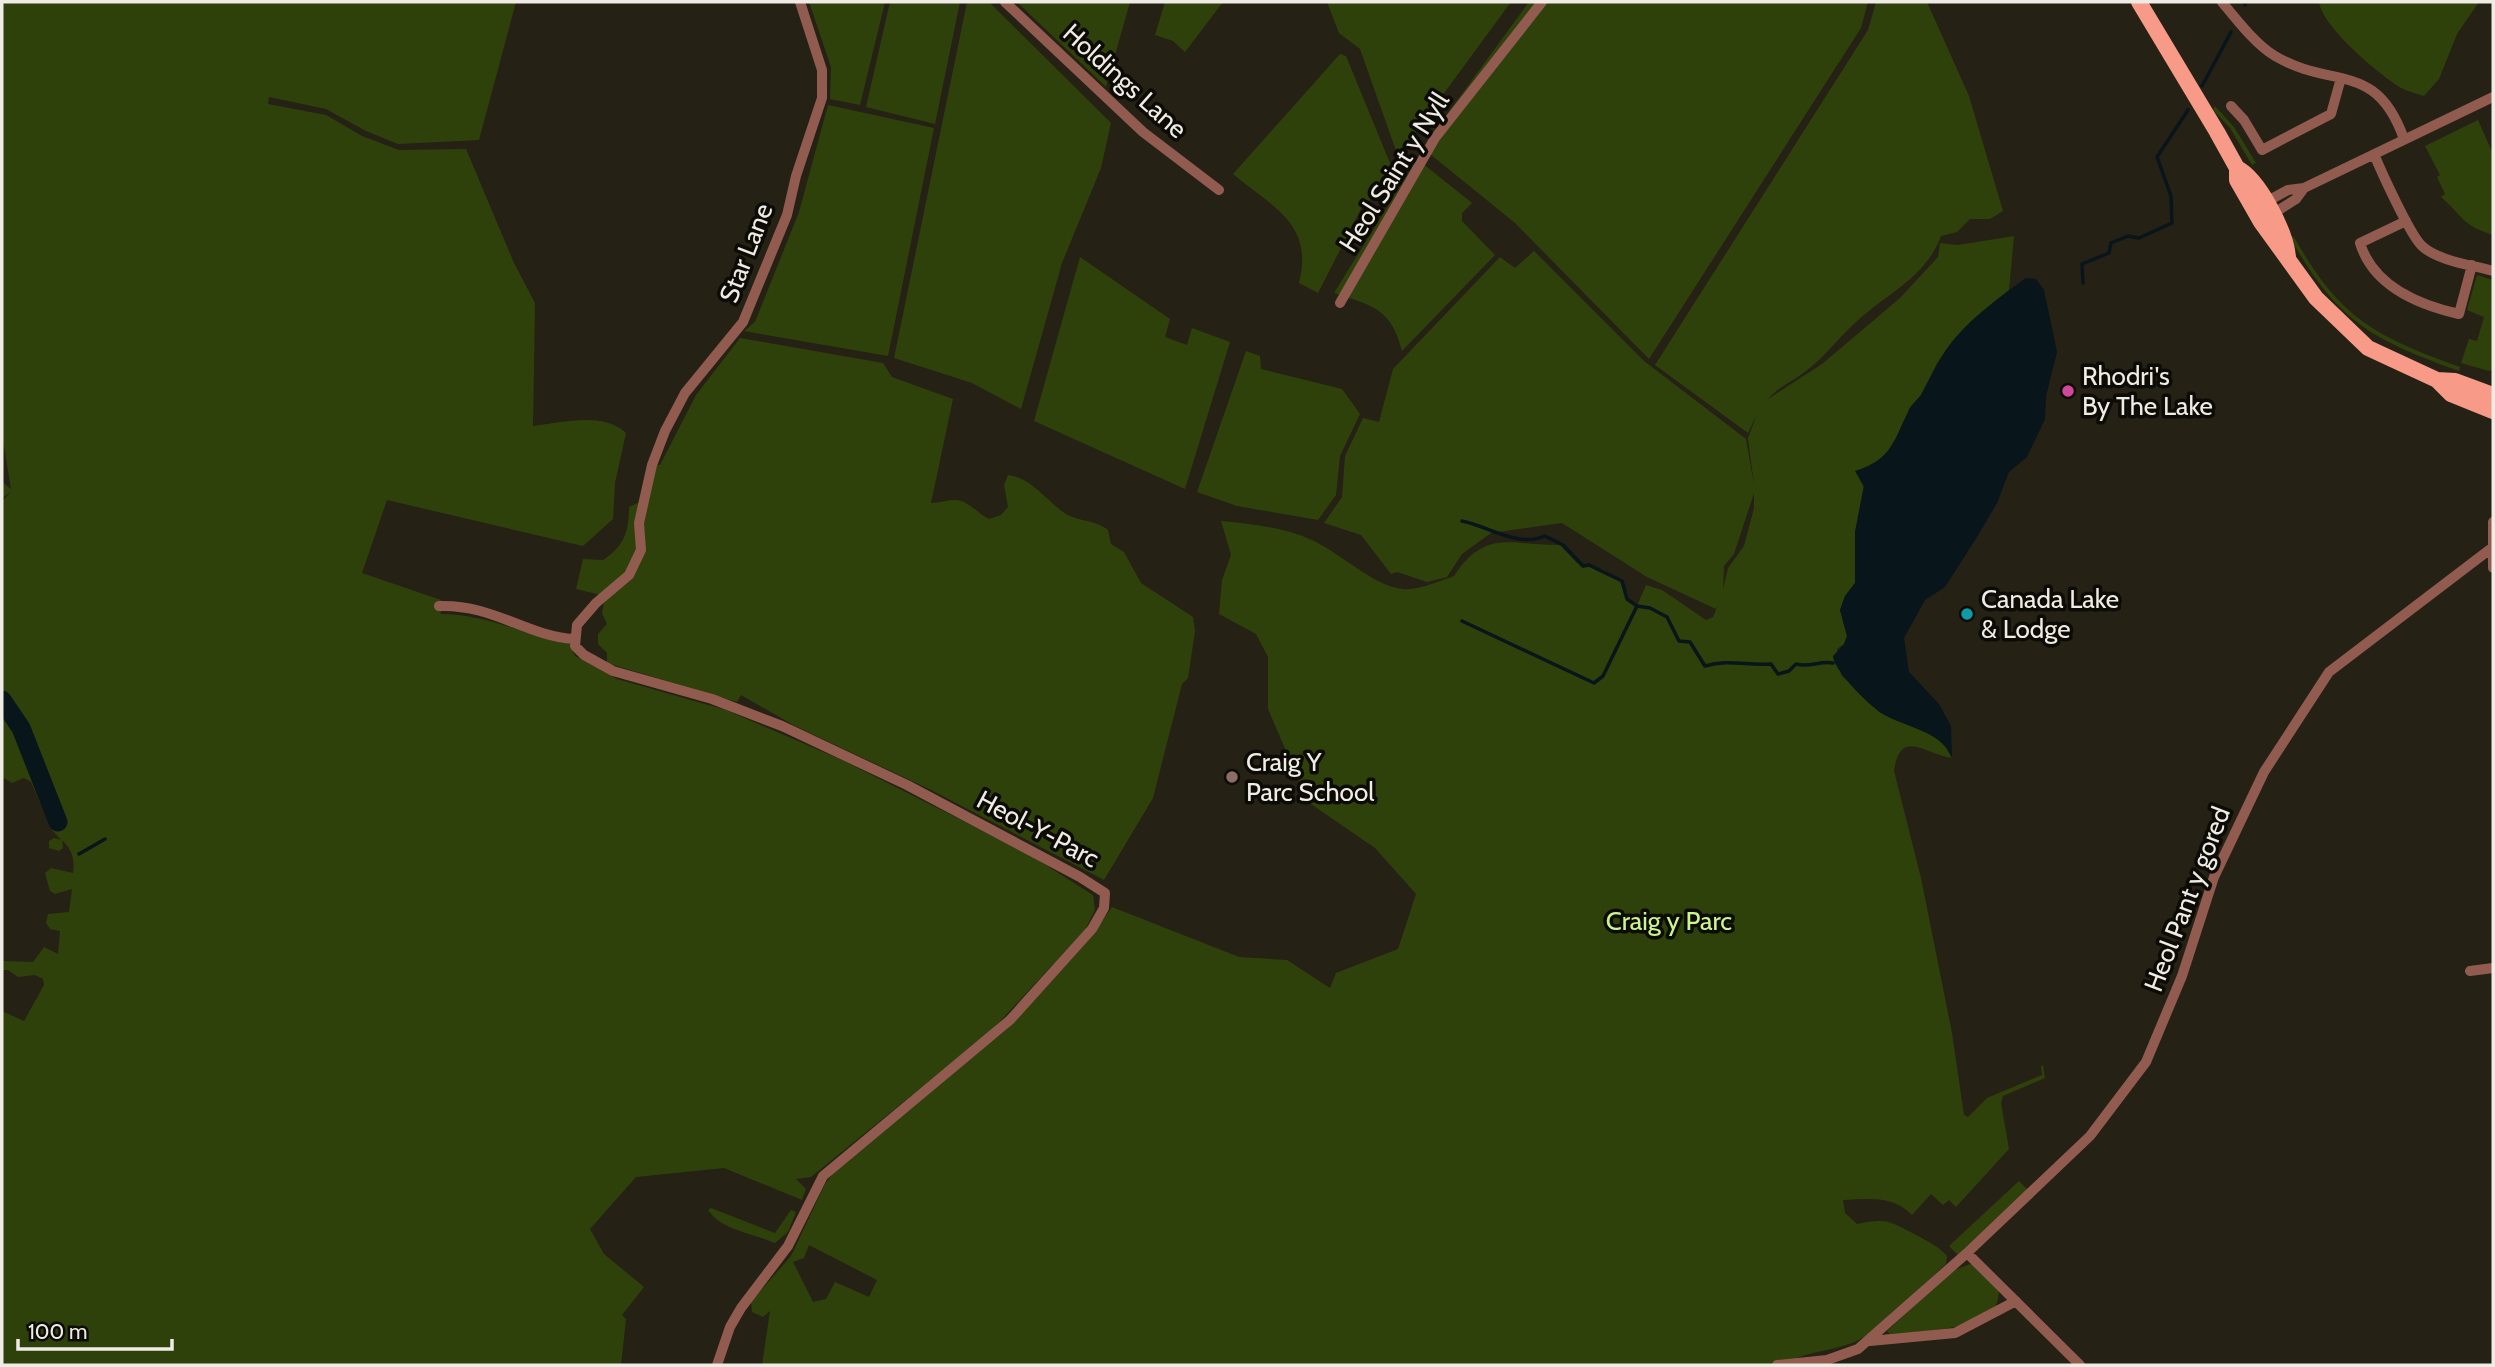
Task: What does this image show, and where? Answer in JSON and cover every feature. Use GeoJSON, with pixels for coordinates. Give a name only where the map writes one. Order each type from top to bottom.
{"type":"FeatureCollection","features":[{"type":"Feature","properties":{"kind":"main road"},"geometry":{"type":"LineString","coordinates":[[2139,2],[2236,168],[2237,180],[2287,244],[2288,257],[2316,299],[2368,348],[2437,380],[2451,394],[2493,411]]}},
{"type":"Feature","properties":{"kind":"main road"},"geometry":{"type":"LineString","coordinates":[[2437,380],[2455,381],[2493,396]]}},
{"type":"Feature","properties":{"kind":"street","name":"Star Lane"},"geometry":{"type":"LineString","coordinates":[[575,639],[577,625],[584,616],[629,575],[641,550],[639,523],[652,465],[665,431],[685,393],[743,322],[787,215],[796,177],[822,98],[822,71],[800,2]]}},
{"type":"Feature","properties":{"kind":"street","name":"Holdings Lane"},"geometry":{"type":"LineString","coordinates":[[1006,2],[1143,132],[1219,190]]}},
{"type":"Feature","properties":{"kind":"street","name":"Heol Saint y Nyll"},"geometry":{"type":"LineString","coordinates":[[1340,303],[1435,138],[1542,2]]}},
{"type":"Feature","properties":{"kind":"street"},"geometry":{"type":"LineString","coordinates":[[2222,2],[2273,55],[2381,95],[2394,111],[2404,139]]}},
{"type":"Feature","properties":{"kind":"street"},"geometry":{"type":"LineString","coordinates":[[2231,107],[2244,120],[2262,150],[2331,114],[2341,78]]}},
{"type":"Feature","properties":{"kind":"street"},"geometry":{"type":"LineString","coordinates":[[2263,212],[2296,199],[2304,188],[2493,97]]}},
{"type":"Feature","properties":{"kind":"street"},"geometry":{"type":"LineString","coordinates":[[2374,154],[2406,221],[2422,246],[2493,271]]}},
{"type":"Feature","properties":{"kind":"street"},"geometry":{"type":"LineString","coordinates":[[2406,221],[2360,243],[2368,265],[2408,298],[2459,314],[2472,265]]}},
{"type":"Feature","properties":{"kind":"street"},"geometry":{"type":"LineString","coordinates":[[2493,522],[2493,568]]}},
{"type":"Feature","properties":{"kind":"street","name":"Heol Pant y gored"},"geometry":{"type":"LineString","coordinates":[[1777,1365],[1827,1360],[1858,1349],[1870,1341],[2090,1136],[2146,1062],[2182,976],[2219,866],[2263,772],[2329,672],[2493,547]]}},
{"type":"Feature","properties":{"kind":"street"},"geometry":{"type":"LineString","coordinates":[[439,606],[490,612],[556,637],[575,639]]}},
{"type":"Feature","properties":{"kind":"street","name":"Heol-Y-Parc"},"geometry":{"type":"LineString","coordinates":[[575,639],[575,646],[597,663],[631,677],[712,699],[782,726],[907,785],[1105,893],[1104,908],[1092,929],[1010,1020],[823,1176],[788,1246],[730,1327],[717,1365]]}},
{"type":"Feature","properties":{"kind":"street"},"geometry":{"type":"LineString","coordinates":[[2470,971],[2493,968]]}},
{"type":"Feature","properties":{"kind":"street"},"geometry":{"type":"LineString","coordinates":[[1967,1253],[2080,1365]]}},
{"type":"Feature","properties":{"kind":"street"},"geometry":{"type":"LineString","coordinates":[[1870,1341],[1955,1333],[2016,1301]]}},
{"type":"Feature","properties":{"kind":"green space"},"geometry":{"type":"Polygon","coordinates":[[[2,2],[516,2],[479,140],[398,144],[366,131],[326,109],[269,97],[268,104],[326,115],[362,136],[399,150],[466,149],[514,263],[535,303],[533,426],[594,420],[616,426],[626,433],[615,483],[613,519],[583,546],[387,500],[362,573],[441,600],[444,606],[440,614],[474,617],[569,643],[575,656],[617,679],[726,710],[842,760],[1027,853],[1093,895],[1095,910],[1085,930],[992,1030],[811,1177],[796,1179],[806,1189],[802,1200],[724,1168],[636,1177],[590,1229],[604,1254],[644,1287],[622,1315],[626,1319],[621,1365],[2,1365],[2,1011],[24,1021],[44,985],[43,979],[35,975],[18,977],[8,970],[2,970],[2,961],[33,962],[44,947],[58,954],[60,931],[50,929],[46,923],[48,914],[69,912],[72,889],[55,894],[50,891],[45,873],[51,868],[73,873],[74,863],[62,840],[63,848],[59,851],[49,848],[49,841],[54,838],[61,840],[52,830],[31,782],[24,778],[12,783],[2,777],[2,501],[11,492],[2,498],[2,482],[11,489],[2,434],[2,2]]]}},
{"type":"Feature","properties":{"kind":"green space"},"geometry":{"type":"Polygon","coordinates":[[[809,2],[885,2],[860,105],[830,99],[831,67],[809,2]]]}},
{"type":"Feature","properties":{"kind":"green space"},"geometry":{"type":"Polygon","coordinates":[[[890,2],[960,2],[935,124],[866,107],[890,2]]]}},
{"type":"Feature","properties":{"kind":"green space"},"geometry":{"type":"Polygon","coordinates":[[[967,2],[989,2],[1111,123],[1101,168],[1062,263],[1021,409],[972,383],[894,358],[967,2]]]}},
{"type":"Feature","properties":{"kind":"green space"},"geometry":{"type":"Polygon","coordinates":[[[1017,2],[1130,2],[1106,87],[1017,2]]]}},
{"type":"Feature","properties":{"kind":"green space"},"geometry":{"type":"Polygon","coordinates":[[[1165,2],[1223,2],[1185,52],[1173,41],[1155,35],[1165,2]]]}},
{"type":"Feature","properties":{"kind":"green space"},"geometry":{"type":"Polygon","coordinates":[[[1327,2],[1511,2],[1417,130],[1400,162],[1360,49],[1339,33],[1327,2]]]}},
{"type":"Feature","properties":{"kind":"green space"},"geometry":{"type":"Polygon","coordinates":[[[1529,2],[1868,2],[1861,28],[1649,359],[1515,223],[1425,150],[1437,128],[1529,2]]]}},
{"type":"Feature","properties":{"kind":"green space","name":"Craig y Parc"},"geometry":{"type":"Polygon","coordinates":[[[1876,2],[1927,2],[1969,96],[2003,211],[1990,219],[1970,219],[1957,232],[1941,236],[1934,251],[1915,275],[1866,313],[1813,365],[1768,399],[1822,364],[1900,298],[1938,257],[1940,243],[1958,245],[2014,236],[2009,290],[1955,338],[1937,363],[1921,395],[1909,409],[1904,426],[1882,460],[1867,467],[1855,532],[1855,583],[1845,596],[1840,610],[1847,636],[1844,644],[1837,649],[1841,675],[1880,712],[1942,740],[1952,758],[1909,747],[1902,750],[1897,757],[1894,771],[1921,878],[1952,1033],[1964,1115],[1968,1117],[1987,1098],[2042,1075],[2043,1065],[2045,1078],[2003,1096],[2001,1103],[2009,1149],[1956,1207],[1949,1200],[1943,1205],[1931,1194],[1912,1215],[1888,1201],[1843,1200],[1845,1213],[1857,1224],[1884,1221],[1896,1225],[1938,1248],[1947,1256],[1946,1264],[1864,1337],[1844,1346],[1794,1359],[1788,1364],[762,1365],[770,1311],[763,1317],[752,1312],[751,1302],[791,1256],[825,1184],[837,1168],[1006,1030],[1094,933],[1112,907],[1239,957],[1287,960],[1330,988],[1336,973],[1398,949],[1416,894],[1375,848],[1308,802],[1268,709],[1268,657],[1256,634],[1219,614],[1222,580],[1231,555],[1221,521],[1267,527],[1312,540],[1380,582],[1402,589],[1422,587],[1454,576],[1477,551],[1489,545],[1514,542],[1560,545],[1577,563],[1604,570],[1622,583],[1627,599],[1637,606],[1646,585],[1662,590],[1706,620],[1713,617],[1720,600],[1716,609],[1647,577],[1562,523],[1491,533],[1462,554],[1447,577],[1427,582],[1397,572],[1391,574],[1361,535],[1324,523],[1342,497],[1345,456],[1363,418],[1379,422],[1393,369],[1500,257],[1515,268],[1534,251],[1644,361],[1746,439],[1754,485],[1748,438],[1757,414],[1748,433],[1655,365],[1868,30],[1876,2]],[[1754,493],[1734,554],[1724,566],[1723,589],[1728,568],[1744,546],[1754,508],[1754,493]],[[809,1245],[804,1258],[793,1262],[813,1302],[826,1299],[835,1282],[869,1297],[877,1280],[809,1245]]]}},
{"type":"Feature","properties":{"kind":"green space"},"geometry":{"type":"Polygon","coordinates":[[[2319,2],[2479,2],[2457,34],[2439,79],[2424,96],[2401,88],[2364,59],[2330,24],[2319,2]]]}},
{"type":"Feature","properties":{"kind":"green space"},"geometry":{"type":"Polygon","coordinates":[[[1340,54],[1346,56],[1392,168],[1376,194],[1362,207],[1318,293],[1299,283],[1301,246],[1287,219],[1233,174],[1340,54]]]}},
{"type":"Feature","properties":{"kind":"green space"},"geometry":{"type":"Polygon","coordinates":[[[828,105],[934,128],[888,356],[744,331],[755,322],[799,212],[828,105]]]}},
{"type":"Feature","properties":{"kind":"green space"},"geometry":{"type":"Polygon","coordinates":[[[2215,106],[2234,127],[2256,163],[2252,165],[2230,128],[2213,110],[2215,106]]]}},
{"type":"Feature","properties":{"kind":"green space"},"geometry":{"type":"Polygon","coordinates":[[[2478,120],[2493,154],[2493,235],[2468,224],[2441,197],[2445,194],[2437,177],[2440,175],[2425,146],[2478,120]]]}},
{"type":"Feature","properties":{"kind":"green space"},"geometry":{"type":"Polygon","coordinates":[[[1417,159],[1472,203],[1462,213],[1462,221],[1495,255],[1402,351],[1398,337],[1386,317],[1370,306],[1334,293],[1417,159]]]}},
{"type":"Feature","properties":{"kind":"green space"},"geometry":{"type":"Polygon","coordinates":[[[2288,234],[2294,237],[2327,288],[2362,321],[2405,345],[2460,367],[2459,371],[2401,348],[2357,322],[2322,287],[2288,234]]]}},
{"type":"Feature","properties":{"kind":"green space"},"geometry":{"type":"Polygon","coordinates":[[[1080,257],[1170,319],[1165,337],[1187,345],[1192,328],[1230,342],[1185,489],[1034,421],[1080,257]]]}},
{"type":"Feature","properties":{"kind":"green space"},"geometry":{"type":"Polygon","coordinates":[[[2477,275],[2493,280],[2493,369],[2489,371],[2461,363],[2469,339],[2477,341],[2484,317],[2467,310],[2477,275]]]}},
{"type":"Feature","properties":{"kind":"green space"},"geometry":{"type":"Polygon","coordinates":[[[740,338],[883,363],[892,377],[953,399],[931,503],[959,500],[989,519],[1001,515],[1008,507],[1004,485],[1008,475],[1024,480],[1068,515],[1108,530],[1111,544],[1124,552],[1141,583],[1193,617],[1195,631],[1188,678],[1182,684],[1153,798],[1104,880],[929,789],[795,726],[741,695],[737,702],[607,663],[607,653],[598,644],[598,634],[607,624],[602,613],[605,596],[576,589],[583,559],[603,560],[620,544],[628,524],[629,507],[644,500],[652,465],[660,465],[696,395],[740,338]]]}},
{"type":"Feature","properties":{"kind":"green space"},"geometry":{"type":"Polygon","coordinates":[[[1246,351],[1260,356],[1261,369],[1342,389],[1360,414],[1340,456],[1336,495],[1318,520],[1237,506],[1197,492],[1246,351]]]}},
{"type":"Feature","properties":{"kind":"green space"},"geometry":{"type":"Polygon","coordinates":[[[2019,1181],[2031,1193],[1961,1258],[1949,1246],[2019,1181]]]}},
{"type":"Feature","properties":{"kind":"green space"},"geometry":{"type":"Polygon","coordinates":[[[711,1208],[775,1233],[791,1210],[796,1212],[788,1232],[775,1243],[721,1222],[708,1210],[711,1208]]]}},
{"type":"Feature","properties":{"kind":"green space"},"geometry":{"type":"Polygon","coordinates":[[[1973,1263],[1999,1284],[1999,1295],[1992,1311],[1982,1318],[1957,1326],[1890,1334],[1887,1331],[1952,1271],[1973,1263]]]}},
{"type":"Feature","properties":{"kind":"shaded area"},"geometry":{"type":"Polygon","coordinates":[[[2026,278],[2036,279],[2044,290],[2057,352],[2046,396],[2045,419],[2027,457],[2009,472],[1997,503],[1945,587],[1925,600],[1904,638],[1909,672],[1939,704],[1951,726],[1952,758],[1946,748],[1931,735],[1875,709],[1852,687],[1835,662],[1833,656],[1844,644],[1847,636],[1840,610],[1845,596],[1855,583],[1855,532],[1864,487],[1855,471],[1885,455],[1910,408],[1921,395],[1956,337],[1980,313],[2026,278]]]}},
{"type":"Feature","properties":{"kind":"waterway"},"geometry":{"type":"LineString","coordinates":[[2202,86],[2231,32]]}},
{"type":"Feature","properties":{"kind":"waterway"},"geometry":{"type":"LineString","coordinates":[[2083,283],[2082,264],[2109,253],[2111,243],[2128,236],[2139,238],[2172,223],[2171,196],[2157,157],[2188,110]]}},
{"type":"Feature","properties":{"kind":"waterway"},"geometry":{"type":"LineString","coordinates":[[1462,521],[1514,538],[1535,539],[1545,536],[1563,545],[1583,566],[1589,565],[1622,581],[1627,599],[1637,606],[1650,608],[1667,617],[1679,641],[1690,642],[1705,666],[1722,663],[1771,664],[1778,674],[1789,671],[1796,664],[1833,663]]}},
{"type":"Feature","properties":{"kind":"waterway"},"geometry":{"type":"LineString","coordinates":[[1462,621],[1594,683],[1603,676],[1637,606]]}},
{"type":"Feature","properties":{"kind":"waterway"},"geometry":{"type":"LineString","coordinates":[[2,700],[21,728],[58,822]]}},
{"type":"Feature","properties":{"kind":"waterway"},"geometry":{"type":"LineString","coordinates":[[79,854],[105,839]]}},
{"type":"Feature","properties":{"kind":"place","name":"Rhodri's By The Lake"},"geometry":{"type":"Point","coordinates":[2068,391]}},
{"type":"Feature","properties":{"kind":"place","name":"Canada Lake & Lodge"},"geometry":{"type":"Point","coordinates":[1967,614]}},
{"type":"Feature","properties":{"kind":"place","name":"Craig Y Parc School"},"geometry":{"type":"Point","coordinates":[1232,777]}}]}
